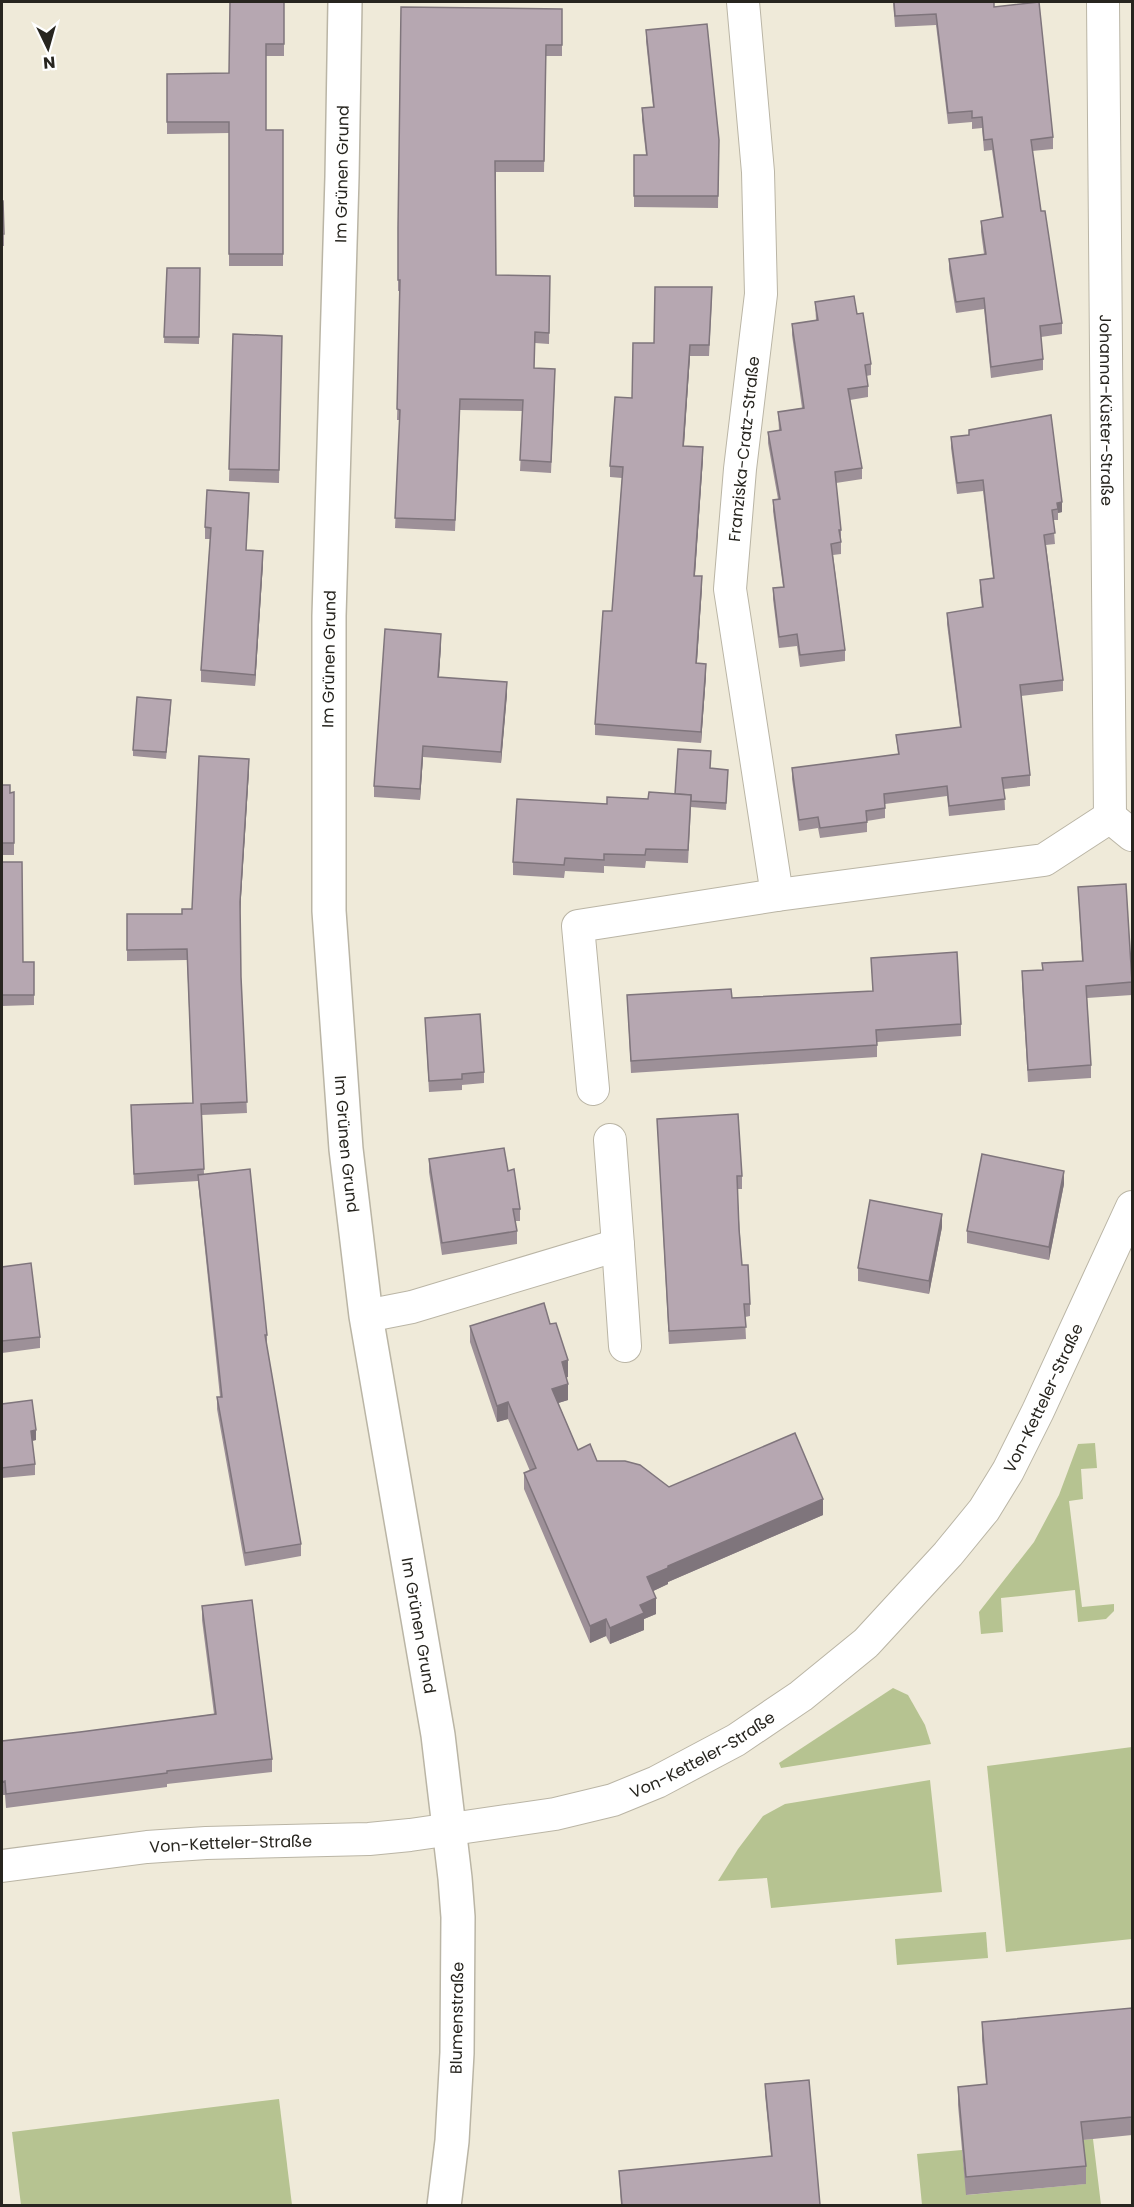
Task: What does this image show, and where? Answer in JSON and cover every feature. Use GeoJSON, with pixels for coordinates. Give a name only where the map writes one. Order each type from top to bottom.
{"type":"FeatureCollection","features":[{"type":"Feature","properties":{"kind":"street","name":"Im Grünen Grund"},"geometry":{"type":"LineString","coordinates":[[345,2],[329,616],[329,911],[344,1126],[366,1316],[438,1735],[450,1830]]}},
{"type":"Feature","properties":{"kind":"street","name":"Franziska-Cratz-Straße"},"geometry":{"type":"LineString","coordinates":[[743,2],[758,172],[761,294],[740,469],[730,589],[777,895]]}},
{"type":"Feature","properties":{"kind":"street","name":"Johanna-Küster-Straße"},"geometry":{"type":"LineString","coordinates":[[1103,2],[1121,826]]}},
{"type":"Feature","properties":{"kind":"street"},"geometry":{"type":"LineString","coordinates":[[593,1089],[578,926],[777,895],[1044,860],[1121,826]]}},
{"type":"Feature","properties":{"kind":"street"},"geometry":{"type":"LineString","coordinates":[[610,1140],[625,1346]]}},
{"type":"Feature","properties":{"kind":"street","name":"Von-Ketteler-Straße"},"geometry":{"type":"LineString","coordinates":[[2,1866],[147,1847],[248,1841],[369,1839],[450,1830],[585,1808],[613,1800],[657,1782],[736,1740],[801,1696],[866,1643],[948,1554],[984,1510],[1008,1472],[1038,1411],[1132,1207]]}},
{"type":"Feature","properties":{"kind":"street"},"geometry":{"type":"LineString","coordinates":[[366,1316],[412,1307],[618,1245]]}},
{"type":"Feature","properties":{"kind":"street","name":"Blumenstraße"},"geometry":{"type":"LineString","coordinates":[[444,2205],[455,2096],[459,1989],[458,1917],[450,1830]]}},
{"type":"Feature","properties":{"kind":"green space"},"geometry":{"type":"Polygon","coordinates":[[[1095,1443],[1097,1468],[1081,1469],[1083,1499],[1069,1501],[1082,1607],[1114,1604],[1114,1611],[1106,1619],[1078,1622],[1075,1590],[1001,1598],[1003,1632],[981,1634],[979,1612],[1034,1542],[1059,1495],[1078,1444],[1095,1443]]]}},
{"type":"Feature","properties":{"kind":"green space"},"geometry":{"type":"Polygon","coordinates":[[[893,1688],[908,1695],[925,1725],[931,1744],[781,1768],[779,1763],[893,1688]]]}},
{"type":"Feature","properties":{"kind":"green space"},"geometry":{"type":"Polygon","coordinates":[[[1132,1747],[1132,1939],[1006,1952],[987,1766],[1132,1747]]]}},
{"type":"Feature","properties":{"kind":"green space"},"geometry":{"type":"Polygon","coordinates":[[[930,1780],[942,1892],[771,1908],[767,1878],[718,1881],[763,1816],[785,1804],[930,1780]]]}},
{"type":"Feature","properties":{"kind":"green space"},"geometry":{"type":"Polygon","coordinates":[[[986,1932],[988,1958],[897,1965],[895,1939],[986,1932]]]}},
{"type":"Feature","properties":{"kind":"green space"},"geometry":{"type":"Polygon","coordinates":[[[279,2099],[292,2205],[21,2205],[12,2132],[279,2099]]]}},
{"type":"Feature","properties":{"kind":"green space"},"geometry":{"type":"Polygon","coordinates":[[[1093,2139],[1101,2205],[922,2205],[917,2154],[962,2150],[967,2195],[1085,2184],[1081,2140],[1093,2139]]]}},
{"type":"Feature","properties":{"kind":"building"},"geometry":{"type":"Polygon","coordinates":[[[230,2],[284,2],[284,44],[266,44],[266,130],[283,130],[283,254],[229,254],[229,122],[167,122],[167,74],[229,73],[230,2]]]}},
{"type":"Feature","properties":{"kind":"building"},"geometry":{"type":"Polygon","coordinates":[[[894,2],[994,2],[994,7],[1039,2],[1053,137],[1031,140],[1041,211],[1045,211],[1062,323],[1040,326],[1043,359],[991,367],[984,298],[956,302],[949,259],[986,254],[981,221],[1003,217],[992,139],[984,140],[982,117],[972,118],[972,111],[948,113],[936,14],[895,16],[894,2]]]}},
{"type":"Feature","properties":{"kind":"building"},"geometry":{"type":"Polygon","coordinates":[[[401,7],[562,9],[562,45],[546,45],[544,161],[495,161],[496,275],[550,276],[549,333],[535,332],[534,368],[555,369],[551,462],[520,460],[523,400],[460,399],[455,520],[395,518],[400,410],[397,409],[401,7]]]}},
{"type":"Feature","properties":{"kind":"building"},"geometry":{"type":"Polygon","coordinates":[[[707,24],[719,140],[718,196],[634,196],[634,155],[647,155],[642,108],[654,107],[646,30],[707,24]]]}},
{"type":"Feature","properties":{"kind":"building"},"geometry":{"type":"Polygon","coordinates":[[[3,201],[4,234],[2,234],[3,201]]]}},
{"type":"Feature","properties":{"kind":"building"},"geometry":{"type":"Polygon","coordinates":[[[167,268],[200,268],[199,337],[164,337],[167,268]]]}},
{"type":"Feature","properties":{"kind":"building"},"geometry":{"type":"Polygon","coordinates":[[[655,287],[712,287],[709,345],[690,345],[683,446],[703,447],[694,576],[702,576],[696,663],[706,664],[701,732],[595,724],[603,611],[612,611],[623,467],[610,466],[615,397],[632,398],[633,343],[654,343],[655,287]]]}},
{"type":"Feature","properties":{"kind":"building"},"geometry":{"type":"Polygon","coordinates":[[[854,296],[857,314],[863,313],[871,364],[865,365],[868,386],[848,389],[862,468],[835,472],[841,542],[831,544],[845,650],[800,655],[797,634],[779,637],[773,588],[784,587],[773,500],[780,499],[768,432],[781,430],[778,412],[804,408],[792,324],[818,320],[815,302],[854,296]]]}},
{"type":"Feature","properties":{"kind":"building"},"geometry":{"type":"Polygon","coordinates":[[[233,334],[282,336],[279,470],[229,469],[233,334]]]}},
{"type":"Feature","properties":{"kind":"building"},"geometry":{"type":"Polygon","coordinates":[[[1051,415],[1062,502],[1057,503],[1058,509],[1052,510],[1055,533],[1044,535],[1063,680],[1020,685],[1030,775],[1002,778],[1005,799],[949,806],[947,786],[884,794],[885,808],[866,811],[867,822],[820,828],[818,817],[799,820],[792,768],[899,754],[896,735],[961,727],[947,613],[983,607],[980,580],[994,578],[983,480],[957,483],[951,437],[969,435],[969,430],[1051,415]]]}},
{"type":"Feature","properties":{"kind":"building"},"geometry":{"type":"Polygon","coordinates":[[[207,490],[249,493],[246,550],[263,551],[255,675],[201,670],[211,528],[205,527],[207,490]]]}},
{"type":"Feature","properties":{"kind":"building"},"geometry":{"type":"Polygon","coordinates":[[[385,629],[441,634],[438,677],[507,682],[501,752],[423,746],[420,789],[374,786],[385,629]]]}},
{"type":"Feature","properties":{"kind":"building"},"geometry":{"type":"Polygon","coordinates":[[[137,697],[171,700],[166,752],[133,750],[137,697]]]}},
{"type":"Feature","properties":{"kind":"building"},"geometry":{"type":"Polygon","coordinates":[[[678,749],[711,751],[710,768],[728,770],[726,803],[691,801],[691,795],[675,794],[678,749]]]}},
{"type":"Feature","properties":{"kind":"building"},"geometry":{"type":"Polygon","coordinates":[[[199,756],[249,759],[240,902],[247,1102],[201,1104],[204,1169],[134,1174],[131,1105],[193,1103],[187,949],[127,950],[127,914],[182,914],[182,909],[192,909],[199,756]]]}},
{"type":"Feature","properties":{"kind":"building"},"geometry":{"type":"Polygon","coordinates":[[[2,785],[10,785],[10,793],[14,792],[14,843],[2,843],[2,785]]]}},
{"type":"Feature","properties":{"kind":"building"},"geometry":{"type":"Polygon","coordinates":[[[649,792],[691,795],[688,850],[646,849],[645,855],[604,854],[604,860],[565,858],[564,865],[513,862],[517,799],[607,804],[607,797],[648,799],[649,792]]]}},
{"type":"Feature","properties":{"kind":"building"},"geometry":{"type":"Polygon","coordinates":[[[2,862],[22,862],[23,962],[34,962],[34,995],[2,995],[2,862]]]}},
{"type":"Feature","properties":{"kind":"building"},"geometry":{"type":"Polygon","coordinates":[[[1126,884],[1132,982],[1086,986],[1091,1065],[1028,1070],[1022,971],[1043,970],[1042,963],[1083,961],[1078,887],[1126,884]]]}},
{"type":"Feature","properties":{"kind":"building"},"geometry":{"type":"Polygon","coordinates":[[[957,952],[961,1024],[876,1030],[877,1045],[631,1061],[627,995],[731,989],[732,998],[873,991],[871,958],[957,952]]]}},
{"type":"Feature","properties":{"kind":"building"},"geometry":{"type":"Polygon","coordinates":[[[480,1014],[484,1072],[462,1074],[462,1079],[429,1081],[425,1018],[480,1014]]]}},
{"type":"Feature","properties":{"kind":"building"},"geometry":{"type":"Polygon","coordinates":[[[738,1114],[742,1176],[737,1176],[739,1229],[742,1265],[748,1265],[750,1304],[744,1304],[746,1327],[669,1331],[657,1119],[738,1114]]]}},
{"type":"Feature","properties":{"kind":"building"},"geometry":{"type":"Polygon","coordinates":[[[504,1148],[508,1171],[514,1169],[520,1209],[513,1209],[517,1231],[442,1243],[429,1159],[504,1148]]]}},
{"type":"Feature","properties":{"kind":"building"},"geometry":{"type":"Polygon","coordinates":[[[982,1154],[1064,1171],[1049,1247],[967,1231],[982,1154]]]}},
{"type":"Feature","properties":{"kind":"building"},"geometry":{"type":"Polygon","coordinates":[[[250,1169],[267,1335],[265,1335],[301,1544],[245,1553],[217,1397],[222,1397],[198,1175],[250,1169]]]}},
{"type":"Feature","properties":{"kind":"building"},"geometry":{"type":"Polygon","coordinates":[[[870,1200],[942,1214],[929,1281],[858,1268],[870,1200]]]}},
{"type":"Feature","properties":{"kind":"building"},"geometry":{"type":"Polygon","coordinates":[[[31,1263],[40,1337],[2,1341],[2,1267],[31,1263]]]}},
{"type":"Feature","properties":{"kind":"building"},"geometry":{"type":"Polygon","coordinates":[[[544,1303],[550,1324],[556,1323],[568,1360],[562,1362],[568,1384],[552,1389],[578,1450],[590,1444],[597,1461],[625,1461],[640,1465],[669,1487],[795,1433],[823,1499],[647,1577],[656,1598],[640,1605],[644,1613],[610,1628],[606,1619],[590,1626],[524,1473],[536,1468],[508,1402],[497,1406],[470,1326],[544,1303]]]}},
{"type":"Feature","properties":{"kind":"building"},"geometry":{"type":"Polygon","coordinates":[[[32,1400],[36,1430],[31,1431],[35,1464],[2,1468],[2,1404],[32,1400]]]}},
{"type":"Feature","properties":{"kind":"building"},"geometry":{"type":"Polygon","coordinates":[[[252,1600],[272,1759],[167,1771],[167,1773],[6,1794],[5,1781],[2,1782],[2,1741],[216,1714],[202,1606],[252,1600]]]}},
{"type":"Feature","properties":{"kind":"building"},"geometry":{"type":"Polygon","coordinates":[[[1132,2008],[1132,2117],[1081,2122],[1086,2166],[966,2177],[958,2087],[987,2084],[982,2022],[1132,2008]]]}},
{"type":"Feature","properties":{"kind":"building"},"geometry":{"type":"Polygon","coordinates":[[[809,2080],[820,2205],[622,2205],[619,2171],[772,2156],[765,2084],[809,2080]]]}}]}
